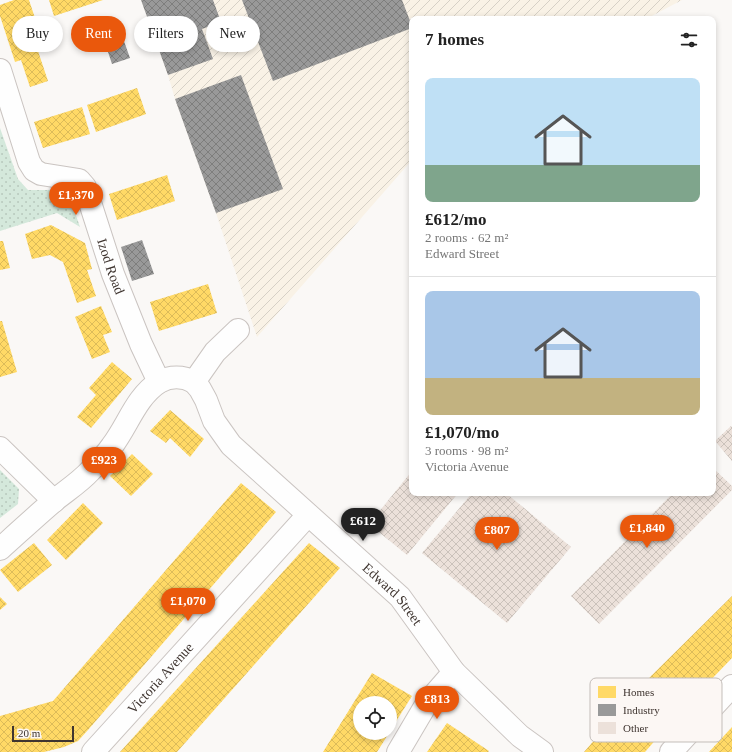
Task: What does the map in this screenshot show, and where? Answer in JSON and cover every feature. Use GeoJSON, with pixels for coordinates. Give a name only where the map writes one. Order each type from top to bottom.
{"type":"FeatureCollection","features":[{"type":"Feature","properties":{"kind":"street","name":"Izod Road"},"geometry":{"type":"LineString","coordinates":[[0,70],[29,162],[34,170],[40,174],[79,180],[85,187],[113,274],[141,344],[159,382]]}},
{"type":"Feature","properties":{"kind":"street"},"geometry":{"type":"LineString","coordinates":[[0,549],[89,472],[112,446],[135,408],[148,392],[159,382],[169,378],[177,377],[189,379],[194,382],[215,352],[238,330]]}},
{"type":"Feature","properties":{"kind":"street","name":"Edward Street"},"geometry":{"type":"LineString","coordinates":[[194,382],[206,400],[214,421],[231,445],[400,597],[454,672],[520,736],[542,752]]}},
{"type":"Feature","properties":{"kind":"street"},"geometry":{"type":"LineString","coordinates":[[0,448],[54,501]]}},
{"type":"Feature","properties":{"kind":"street","name":"Victoria Avenue"},"geometry":{"type":"LineString","coordinates":[[93,752],[308,515]]}},
{"type":"Feature","properties":{"kind":"street"},"geometry":{"type":"LineString","coordinates":[[398,752],[427,703],[454,672]]}},
{"type":"Feature","properties":{"kind":"street"},"geometry":{"type":"LineString","coordinates":[[722,697],[732,686]]}},
{"type":"Feature","properties":{"kind":"street"},"geometry":{"type":"LineString","coordinates":[[671,752],[680,742]]}},
{"type":"Feature","properties":{"kind":"shaded area"},"geometry":{"type":"Polygon","coordinates":[[[141,0],[682,0],[652,16],[409,16],[409,163],[257,337],[216,213],[160,52],[198,52],[198,16],[147,16],[141,0]]]}},
{"type":"Feature","properties":{"kind":"green space"},"geometry":{"type":"Polygon","coordinates":[[[0,128],[18,179],[28,190],[55,190],[69,195],[80,227],[57,213],[0,231],[0,128]]]}},
{"type":"Feature","properties":{"kind":"green space"},"geometry":{"type":"Polygon","coordinates":[[[0,470],[19,489],[18,504],[0,518],[0,470]]]}},
{"type":"Feature","properties":{"kind":"building: Homes"},"geometry":{"type":"Polygon","coordinates":[[[14,0],[29,0],[34,16],[12,16],[12,52],[38,52],[48,81],[30,87],[21,60],[15,62],[0,16],[0,5],[14,0]]]}},
{"type":"Feature","properties":{"kind":"building: Homes"},"geometry":{"type":"Polygon","coordinates":[[[49,0],[103,0],[54,16],[49,0]]]}},
{"type":"Feature","properties":{"kind":"building: Homes"},"geometry":{"type":"Polygon","coordinates":[[[137,88],[146,114],[96,132],[87,105],[137,88]]]}},
{"type":"Feature","properties":{"kind":"building: Homes"},"geometry":{"type":"Polygon","coordinates":[[[82,107],[90,134],[43,148],[34,122],[82,107]]]}},
{"type":"Feature","properties":{"kind":"building: Homes"},"geometry":{"type":"Polygon","coordinates":[[[167,175],[175,201],[117,220],[109,194],[167,175]]]}},
{"type":"Feature","properties":{"kind":"building: Homes"},"geometry":{"type":"Polygon","coordinates":[[[51,225],[85,243],[92,269],[87,270],[96,296],[77,303],[63,262],[50,255],[32,259],[25,234],[51,225]]]}},
{"type":"Feature","properties":{"kind":"building: Homes"},"geometry":{"type":"Polygon","coordinates":[[[0,241],[3,241],[10,268],[0,270],[0,241]]]}},
{"type":"Feature","properties":{"kind":"building: Homes"},"geometry":{"type":"Polygon","coordinates":[[[208,284],[217,313],[159,331],[150,302],[208,284]]]}},
{"type":"Feature","properties":{"kind":"building: Homes"},"geometry":{"type":"Polygon","coordinates":[[[101,306],[112,332],[103,335],[110,352],[92,359],[75,317],[101,306]]]}},
{"type":"Feature","properties":{"kind":"building: Homes"},"geometry":{"type":"Polygon","coordinates":[[[0,321],[2,321],[17,372],[0,377],[0,321]]]}},
{"type":"Feature","properties":{"kind":"building: Homes"},"geometry":{"type":"Polygon","coordinates":[[[112,362],[132,379],[91,428],[77,417],[96,395],[89,388],[112,362]]]}},
{"type":"Feature","properties":{"kind":"building: Homes"},"geometry":{"type":"Polygon","coordinates":[[[170,410],[204,439],[190,457],[170,438],[166,443],[150,431],[170,410]]]}},
{"type":"Feature","properties":{"kind":"building: Homes"},"geometry":{"type":"Polygon","coordinates":[[[132,454],[153,474],[131,496],[110,476],[132,454]]]}},
{"type":"Feature","properties":{"kind":"building: Homes"},"geometry":{"type":"Polygon","coordinates":[[[241,483],[276,512],[88,730],[78,741],[64,747],[44,752],[0,752],[0,716],[53,701],[241,483]]]}},
{"type":"Feature","properties":{"kind":"building: Homes"},"geometry":{"type":"Polygon","coordinates":[[[83,503],[103,523],[66,560],[47,540],[83,503]]]}},
{"type":"Feature","properties":{"kind":"building: Homes"},"geometry":{"type":"Polygon","coordinates":[[[34,543],[52,565],[18,592],[0,570],[34,543]]]}},
{"type":"Feature","properties":{"kind":"building: Homes"},"geometry":{"type":"Polygon","coordinates":[[[309,543],[340,568],[177,752],[120,752],[309,543]]]}},
{"type":"Feature","properties":{"kind":"building: Homes"},"geometry":{"type":"Polygon","coordinates":[[[732,596],[732,658],[713,678],[649,678],[732,596]]]}},
{"type":"Feature","properties":{"kind":"building: Homes"},"geometry":{"type":"Polygon","coordinates":[[[0,597],[7,604],[0,610],[0,597]]]}},
{"type":"Feature","properties":{"kind":"building: Homes"},"geometry":{"type":"Polygon","coordinates":[[[372,673],[412,696],[397,720],[397,696],[358,696],[372,673]]]}},
{"type":"Feature","properties":{"kind":"building: Homes"},"geometry":{"type":"Polygon","coordinates":[[[353,704],[353,740],[385,740],[377,752],[323,752],[353,704]]]}},
{"type":"Feature","properties":{"kind":"building: Homes"},"geometry":{"type":"Polygon","coordinates":[[[447,723],[489,751],[427,752],[447,723]]]}},
{"type":"Feature","properties":{"kind":"building: Homes"},"geometry":{"type":"Polygon","coordinates":[[[732,727],[732,752],[709,752],[718,742],[722,742],[722,738],[732,727]]]}},
{"type":"Feature","properties":{"kind":"building: Homes"},"geometry":{"type":"Polygon","coordinates":[[[593,742],[654,742],[645,752],[584,752],[593,742]]]}},
{"type":"Feature","properties":{"kind":"building: Industry"},"geometry":{"type":"Polygon","coordinates":[[[141,0],[213,0],[219,16],[206,16],[206,28],[202,29],[206,40],[206,52],[210,52],[213,59],[168,75],[160,52],[198,52],[198,16],[147,16],[141,0]]]}},
{"type":"Feature","properties":{"kind":"building: Industry"},"geometry":{"type":"Polygon","coordinates":[[[242,0],[402,0],[409,18],[409,29],[273,81],[260,47],[260,16],[248,16],[242,0]]]}},
{"type":"Feature","properties":{"kind":"building: Industry"},"geometry":{"type":"Polygon","coordinates":[[[126,47],[130,58],[112,64],[108,52],[126,52],[126,47]]]}},
{"type":"Feature","properties":{"kind":"building: Industry"},"geometry":{"type":"Polygon","coordinates":[[[241,75],[283,189],[216,213],[175,99],[241,75]]]}},
{"type":"Feature","properties":{"kind":"building: Industry"},"geometry":{"type":"Polygon","coordinates":[[[142,240],[154,274],[132,281],[121,247],[142,240]]]}},
{"type":"Feature","properties":{"kind":"building: Other"},"geometry":{"type":"Polygon","coordinates":[[[731,426],[732,427],[732,461],[716,442],[716,440],[731,426]]]}},
{"type":"Feature","properties":{"kind":"building: Other"},"geometry":{"type":"Polygon","coordinates":[[[716,471],[732,486],[732,490],[599,624],[571,596],[670,496],[716,496],[716,471]]]}},
{"type":"Feature","properties":{"kind":"building: Other"},"geometry":{"type":"Polygon","coordinates":[[[409,475],[409,496],[456,496],[407,555],[369,524],[409,475]]]}},
{"type":"Feature","properties":{"kind":"building: Other"},"geometry":{"type":"Polygon","coordinates":[[[470,496],[510,496],[571,547],[507,623],[422,553],[470,496]]]}}]}
